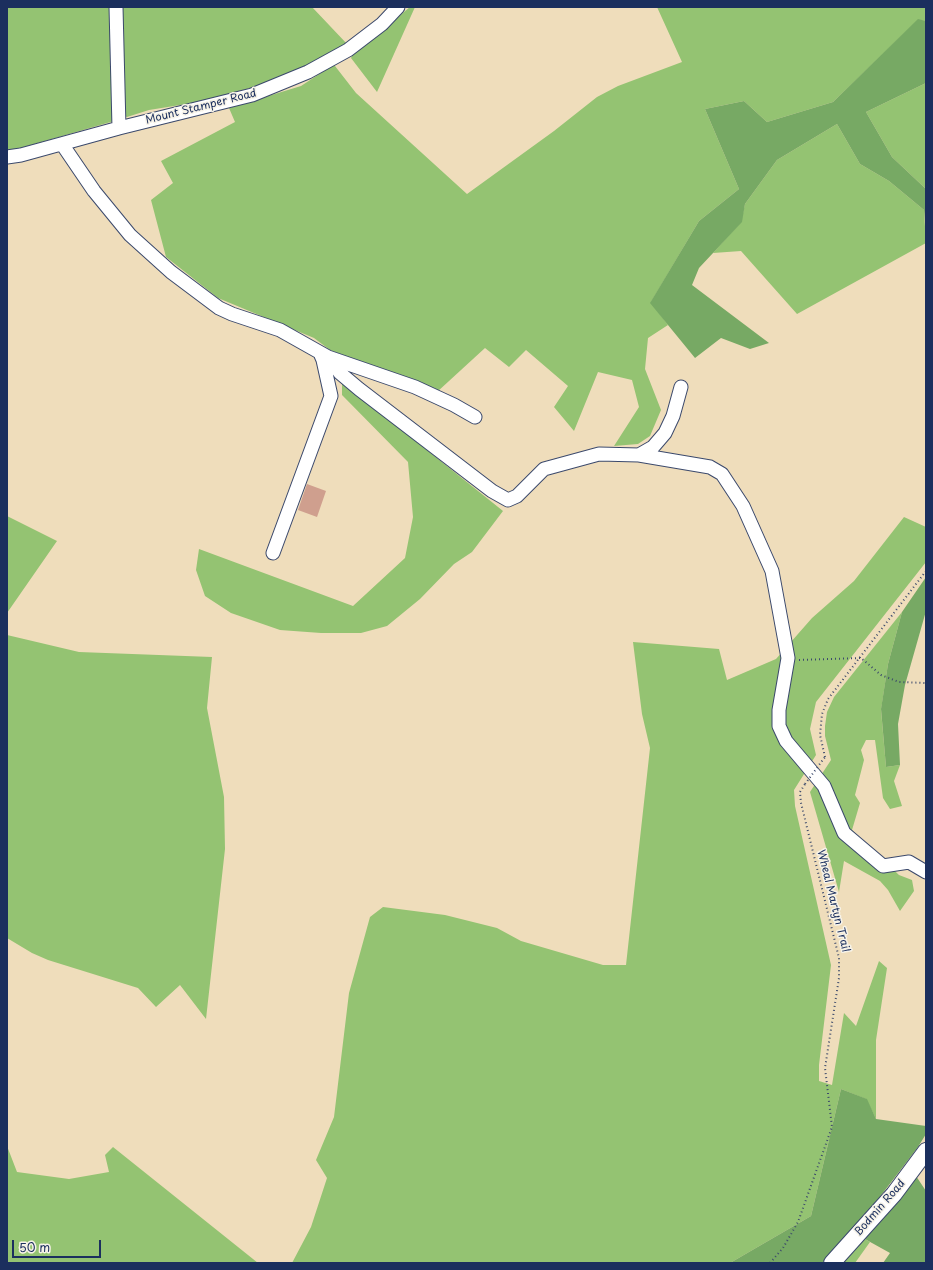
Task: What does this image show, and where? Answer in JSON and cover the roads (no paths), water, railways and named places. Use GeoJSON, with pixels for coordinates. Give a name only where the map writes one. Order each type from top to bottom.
{"type":"FeatureCollection","features":[{"type":"Feature","properties":{"kind":"main road","name":"Bodmin Road"},"geometry":{"type":"LineString","coordinates":[[832,1263],[894,1194],[926,1150]]}},
{"type":"Feature","properties":{"kind":"street"},"geometry":{"type":"LineString","coordinates":[[116,7],[119,128]]}},
{"type":"Feature","properties":{"kind":"street","name":"Mount Stamper Road"},"geometry":{"type":"LineString","coordinates":[[7,157],[21,155],[119,128],[252,95],[285,82],[348,50],[382,24],[398,7]]}},
{"type":"Feature","properties":{"kind":"street"},"geometry":{"type":"LineString","coordinates":[[62,144],[94,191],[130,235],[171,272],[219,308],[232,314],[280,330],[324,354],[415,387],[454,405],[475,417]]}},
{"type":"Feature","properties":{"kind":"street"},"geometry":{"type":"LineString","coordinates":[[324,354],[340,373],[359,389],[492,491],[508,500],[517,496],[538,473],[553,465],[599,454],[639,455],[710,467],[722,474],[743,506],[772,571],[788,658],[779,710],[780,726],[786,741],[824,786],[844,833],[883,866],[909,862],[926,872]]}},
{"type":"Feature","properties":{"kind":"street"},"geometry":{"type":"LineString","coordinates":[[273,553],[331,396],[323,360],[324,354]]}},
{"type":"Feature","properties":{"kind":"street"},"geometry":{"type":"LineString","coordinates":[[639,455],[652,447],[665,433],[673,416],[681,387]]}}]}
